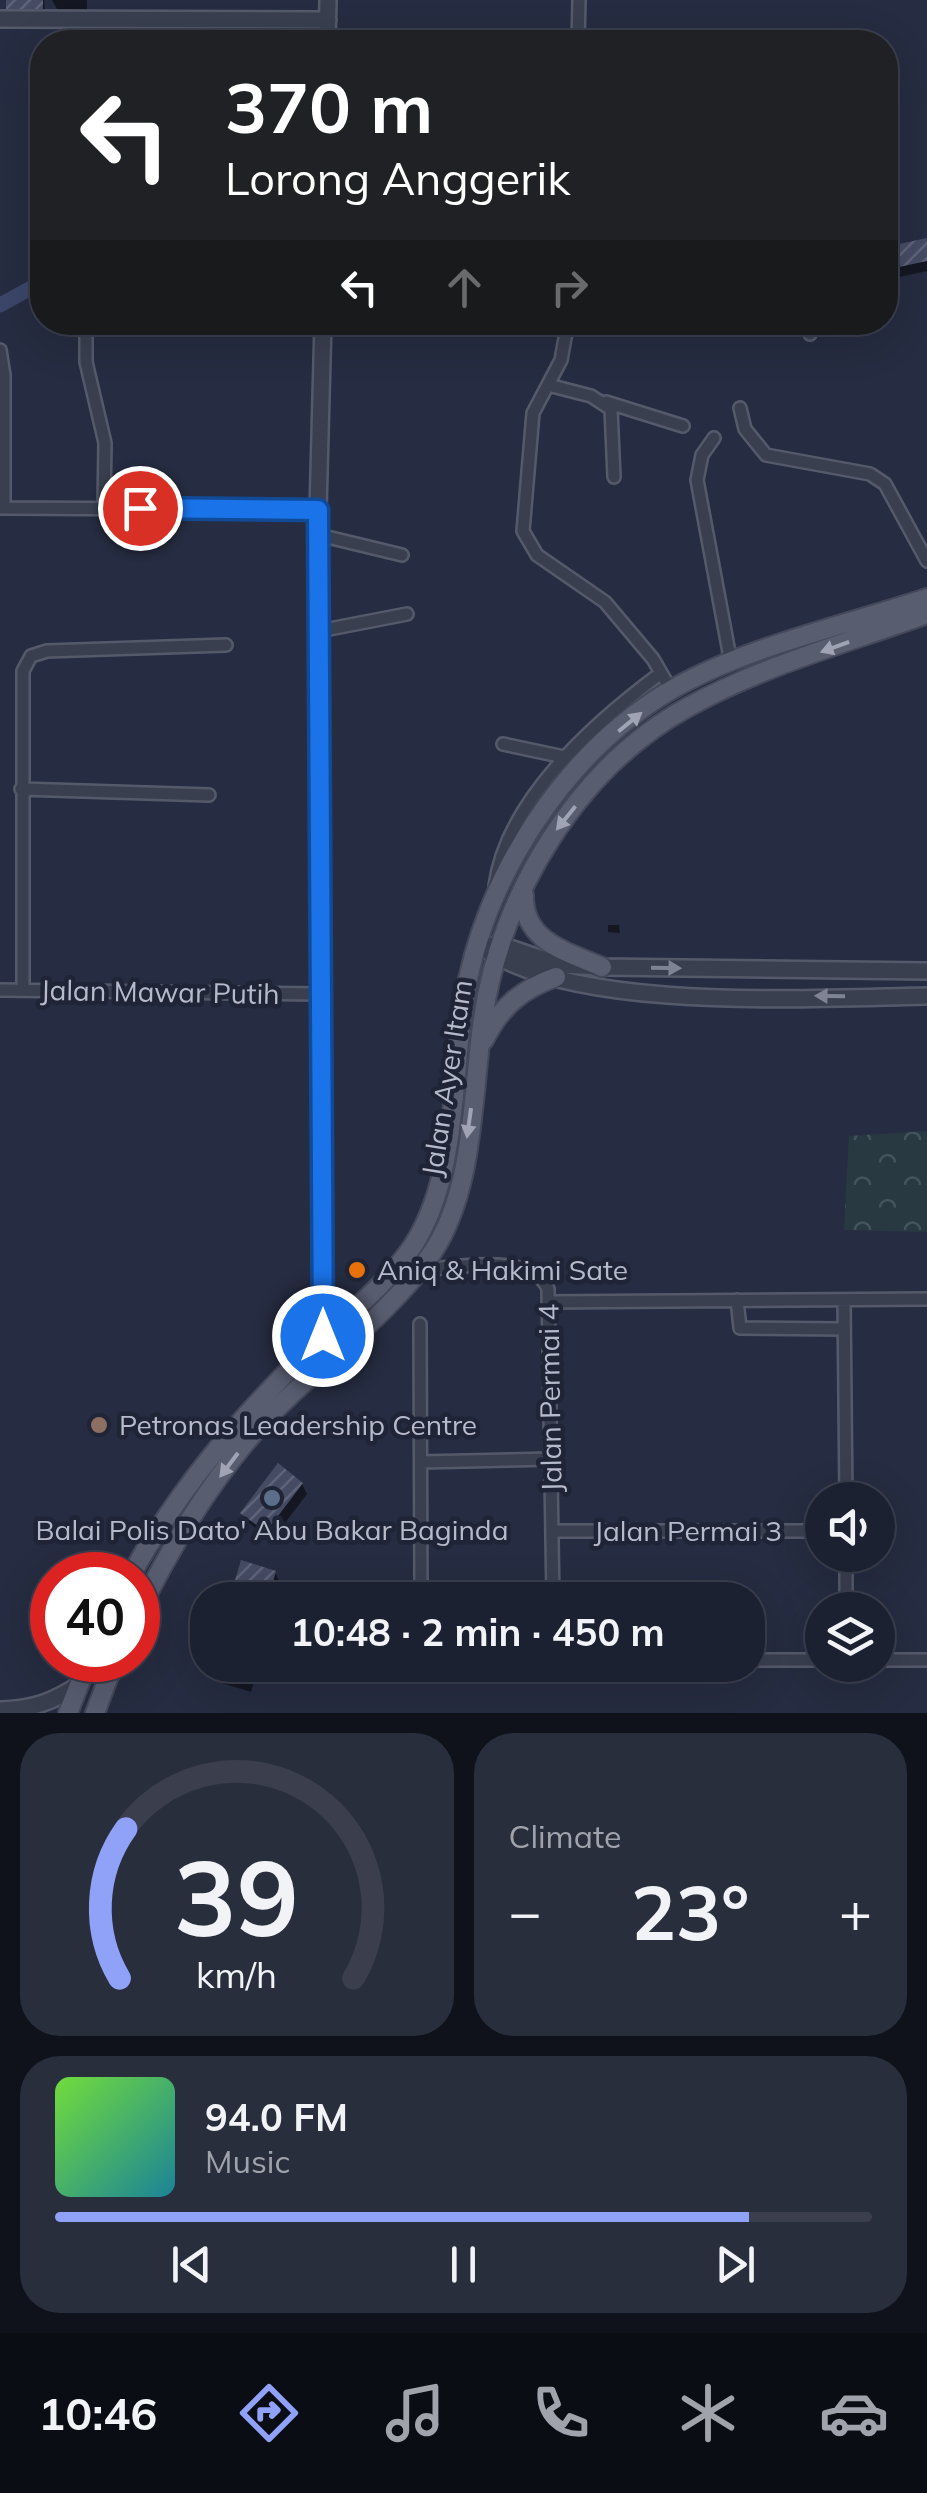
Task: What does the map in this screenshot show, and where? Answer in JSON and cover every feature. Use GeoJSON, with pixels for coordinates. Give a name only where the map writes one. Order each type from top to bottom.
{"type":"FeatureCollection","features":[{"type":"Feature","properties":{"kind":"main road"},"geometry":{"type":"LineString","coordinates":[[492,910],[530,829],[568,776],[671,690],[731,663],[927,598]]}},
{"type":"Feature","properties":{"kind":"main road","name":"Jalan Ayer Itam"},"geometry":{"type":"LineString","coordinates":[[160,1570],[182,1526],[252,1435],[416,1271],[442,1235],[462,1170],[478,1052],[499,952],[524,885],[564,818],[615,763],[685,708],[739,682],[927,614]]}},
{"type":"Feature","properties":{"kind":"main road"},"geometry":{"type":"LineString","coordinates":[[524,885],[524,913],[532,932],[602,967]]}},
{"type":"Feature","properties":{"kind":"main road","name":"Jalan Ayer Itam"},"geometry":{"type":"LineString","coordinates":[[144,1552],[165,1514],[248,1410],[389,1274],[426,1222],[448,1126],[466,994],[492,910]]}},
{"type":"Feature","properties":{"kind":"main road"},"geometry":{"type":"LineString","coordinates":[[478,1052],[498,1012],[533,985],[556,977]]}},
{"type":"Feature","properties":{"kind":"main road"},"geometry":{"type":"LineString","coordinates":[[94,1713],[106,1682]]}},
{"type":"Feature","properties":{"kind":"main road"},"geometry":{"type":"LineString","coordinates":[[68,1713],[80,1684]]}},
{"type":"Feature","properties":{"kind":"street"},"geometry":{"type":"LineString","coordinates":[[328,0],[328,30]]}},
{"type":"Feature","properties":{"kind":"street"},"geometry":{"type":"LineString","coordinates":[[578,30],[579,0]]}},
{"type":"Feature","properties":{"kind":"street"},"geometry":{"type":"LineString","coordinates":[[0,19],[328,20]]}},
{"type":"Feature","properties":{"kind":"street"},"geometry":{"type":"LineString","coordinates":[[86,335],[86,362],[105,443],[104,508]]}},
{"type":"Feature","properties":{"kind":"street"},"geometry":{"type":"LineString","coordinates":[[323,335],[318,510],[323,1336]]}},
{"type":"Feature","properties":{"kind":"street"},"geometry":{"type":"LineString","coordinates":[[566,335],[561,360],[533,413],[523,531],[527,544],[606,602],[671,690]]}},
{"type":"Feature","properties":{"kind":"street"},"geometry":{"type":"LineString","coordinates":[[0,350],[4,375],[2,508],[318,510]]}},
{"type":"Feature","properties":{"kind":"street"},"geometry":{"type":"LineString","coordinates":[[548,385],[683,426]]}},
{"type":"Feature","properties":{"kind":"street"},"geometry":{"type":"LineString","coordinates":[[602,401],[614,416],[614,477]]}},
{"type":"Feature","properties":{"kind":"street"},"geometry":{"type":"LineString","coordinates":[[740,408],[745,429],[766,455],[870,474],[885,484],[927,561]]}},
{"type":"Feature","properties":{"kind":"street"},"geometry":{"type":"LineString","coordinates":[[714,438],[702,455],[697,480],[731,663]]}},
{"type":"Feature","properties":{"kind":"street"},"geometry":{"type":"LineString","coordinates":[[319,535],[402,555]]}},
{"type":"Feature","properties":{"kind":"street"},"geometry":{"type":"LineString","coordinates":[[319,630],[407,614]]}},
{"type":"Feature","properties":{"kind":"street"},"geometry":{"type":"LineString","coordinates":[[22,990],[23,671],[32,656],[47,652],[226,645]]}},
{"type":"Feature","properties":{"kind":"street"},"geometry":{"type":"LineString","coordinates":[[492,910],[500,854],[564,757],[661,673]]}},
{"type":"Feature","properties":{"kind":"street"},"geometry":{"type":"LineString","coordinates":[[503,744],[544,749],[564,757]]}},
{"type":"Feature","properties":{"kind":"street"},"geometry":{"type":"LineString","coordinates":[[21,789],[209,795]]}},
{"type":"Feature","properties":{"kind":"street"},"geometry":{"type":"LineString","coordinates":[[480,946],[560,965],[927,971]]}},
{"type":"Feature","properties":{"kind":"street"},"geometry":{"type":"LineString","coordinates":[[499,952],[556,977],[601,990],[634,994],[927,996]]}},
{"type":"Feature","properties":{"kind":"street"},"geometry":{"type":"LineString","coordinates":[[868,971],[870,997]]}},
{"type":"Feature","properties":{"kind":"street","name":"Jalan Mawar Putih"},"geometry":{"type":"LineString","coordinates":[[0,990],[321,994]]}},
{"type":"Feature","properties":{"kind":"street"},"geometry":{"type":"LineString","coordinates":[[442,1235],[446,1256],[465,1266]]}},
{"type":"Feature","properties":{"kind":"street","name":"Jalan Permai 4"},"geometry":{"type":"LineString","coordinates":[[416,1271],[465,1266],[531,1270],[545,1281],[553,1582]]}},
{"type":"Feature","properties":{"kind":"street"},"geometry":{"type":"LineString","coordinates":[[548,1302],[927,1299]]}},
{"type":"Feature","properties":{"kind":"street"},"geometry":{"type":"LineString","coordinates":[[736,1300],[740,1328],[844,1329]]}},
{"type":"Feature","properties":{"kind":"street"},"geometry":{"type":"LineString","coordinates":[[844,1300],[846,1482]]}},
{"type":"Feature","properties":{"kind":"street"},"geometry":{"type":"LineString","coordinates":[[420,1324],[422,1582]]}},
{"type":"Feature","properties":{"kind":"street"},"geometry":{"type":"LineString","coordinates":[[421,1462],[552,1459]]}},
{"type":"Feature","properties":{"kind":"street","name":"Jalan Permai 3"},"geometry":{"type":"LineString","coordinates":[[553,1532],[805,1532]]}},
{"type":"Feature","properties":{"kind":"street"},"geometry":{"type":"LineString","coordinates":[[765,1660],[805,1660]]}},
{"type":"Feature","properties":{"kind":"street"},"geometry":{"type":"LineString","coordinates":[[895,1660],[927,1660]]}},
{"type":"Feature","properties":{"kind":"street"},"geometry":{"type":"LineString","coordinates":[[0,1712],[31,1709],[80,1684]]}},
{"type":"Feature","properties":{"kind":"green space"},"geometry":{"type":"Polygon","coordinates":[[[927,1131],[927,1232],[844,1230],[849,1136],[927,1131]]]}},
{"type":"Feature","properties":{"kind":"building"},"geometry":{"type":"Polygon","coordinates":[[[6,0],[43,0],[43,9],[6,10],[6,0]]]}},
{"type":"Feature","properties":{"kind":"building"},"geometry":{"type":"Polygon","coordinates":[[[927,238],[927,261],[898,267],[898,244],[927,238]]]}},
{"type":"Feature","properties":{"kind":"building","name":"Balai Polis Dato' Abu Bakar Baginda"},"geometry":{"type":"Polygon","coordinates":[[[278,1463],[303,1483],[266,1532],[240,1513],[278,1463]]]}},
{"type":"Feature","properties":{"kind":"building"},"geometry":{"type":"Polygon","coordinates":[[[241,1560],[276,1571],[273,1582],[234,1582],[241,1560]]]}},
{"type":"Feature","properties":{"kind":"waterway"},"geometry":{"type":"LineString","coordinates":[[0,305],[30,289]]}},
{"type":"Feature","properties":{"kind":"place","name":"Aniq & Hakimi Sate"},"geometry":{"type":"Point","coordinates":[357,1270]}},
{"type":"Feature","properties":{"kind":"place","name":"Petronas Leadership Centre"},"geometry":{"type":"Point","coordinates":[99,1425]}},
{"type":"Feature","properties":{"kind":"place","name":"Balai Polis Dato' Abu Bakar Baginda"},"geometry":{"type":"Point","coordinates":[272,1498]}},
{"type":"Feature","properties":{"kind":"route"},"geometry":{"type":"LineString","coordinates":[[140,508],[318,510],[323,1336]]}}]}
